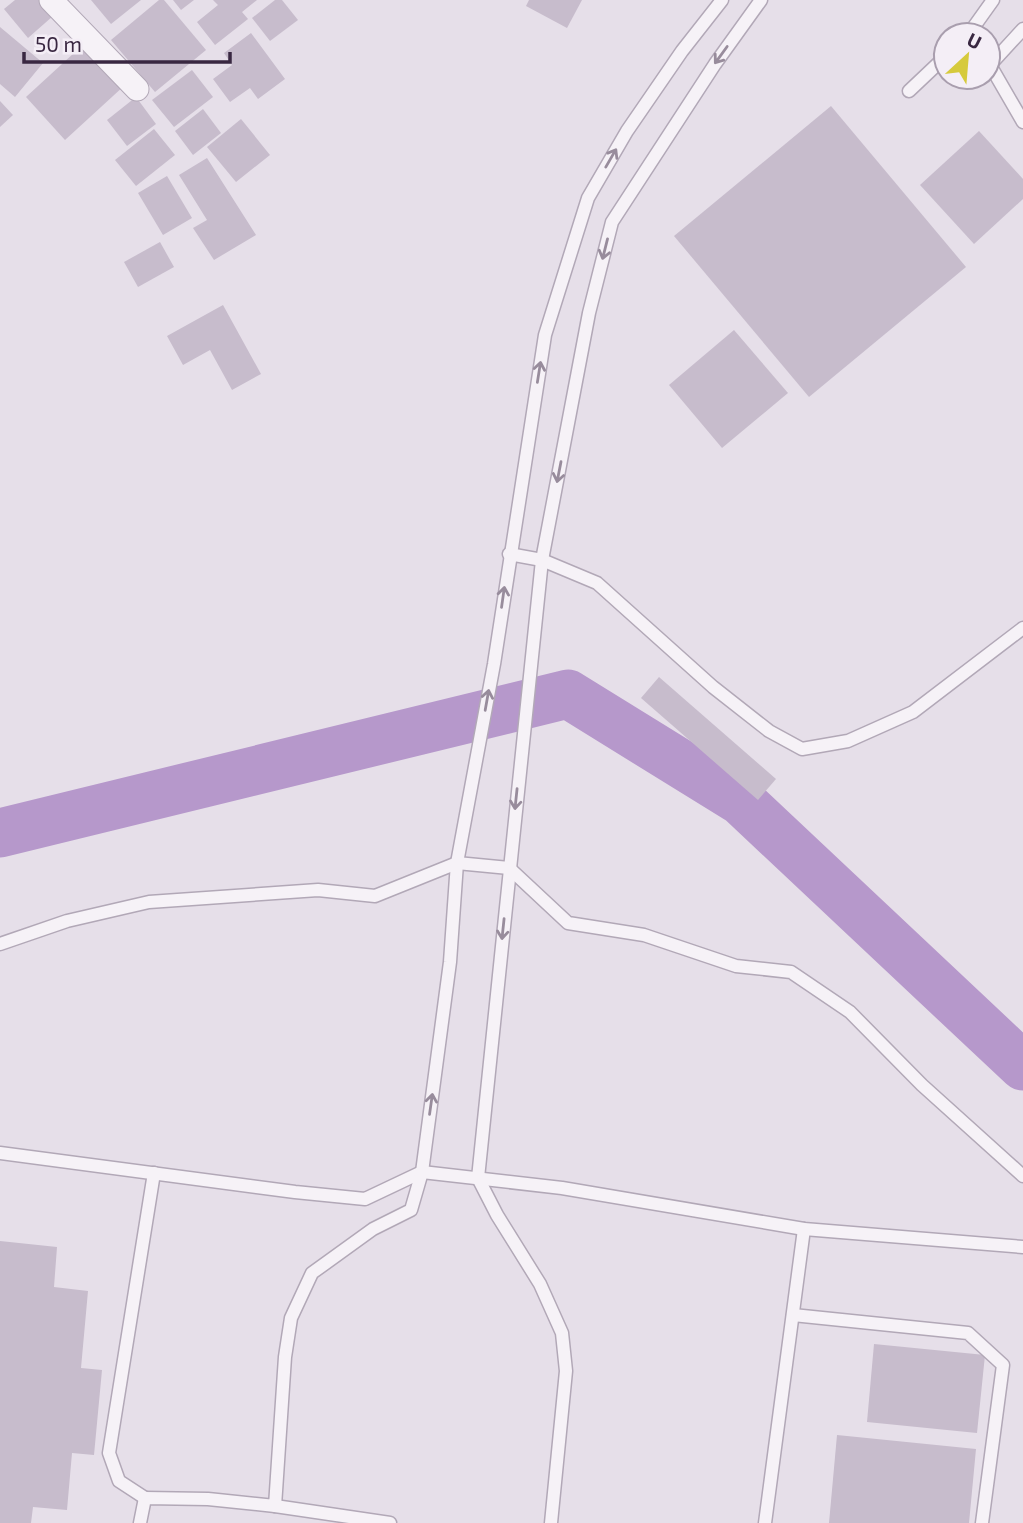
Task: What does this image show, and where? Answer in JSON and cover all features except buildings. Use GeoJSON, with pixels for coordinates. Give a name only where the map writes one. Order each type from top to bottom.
{"type":"FeatureCollection","features":[{"type":"Feature","properties":{"kind":"street"},"geometry":{"type":"LineString","coordinates":[[51,0],[137,89]]}},
{"type":"Feature","properties":{"kind":"lane"},"geometry":{"type":"LineString","coordinates":[[275,1506],[285,1357],[292,1318],[312,1273],[373,1229],[411,1210],[422,1172],[450,962],[457,863],[494,664],[545,335],[588,198],[627,131],[682,51],[722,0]]}},
{"type":"Feature","properties":{"kind":"lane"},"geometry":{"type":"LineString","coordinates":[[551,1523],[566,1371],[562,1334],[540,1284],[497,1215],[478,1178],[542,560],[589,313],[612,222],[715,64],[761,0]]}},
{"type":"Feature","properties":{"kind":"lane"},"geometry":{"type":"LineString","coordinates":[[978,21],[993,0]]}},
{"type":"Feature","properties":{"kind":"lane"},"geometry":{"type":"LineString","coordinates":[[1002,51],[1023,29]]}},
{"type":"Feature","properties":{"kind":"lane"},"geometry":{"type":"LineString","coordinates":[[909,91],[932,70]]}},
{"type":"Feature","properties":{"kind":"lane"},"geometry":{"type":"LineString","coordinates":[[1002,86],[1023,122]]}},
{"type":"Feature","properties":{"kind":"lane"},"geometry":{"type":"LineString","coordinates":[[509,554],[542,560],[597,583],[713,687],[769,731],[802,749],[848,741],[913,712],[1023,628]]}},
{"type":"Feature","properties":{"kind":"lane"},"geometry":{"type":"LineString","coordinates":[[0,944],[67,921],[149,902],[318,890],[375,897],[457,863],[509,868],[568,923],[644,934],[736,966],[791,972],[850,1012],[922,1085],[1023,1175]]}},
{"type":"Feature","properties":{"kind":"lane"},"geometry":{"type":"LineString","coordinates":[[0,1153],[365,1199],[422,1172],[562,1188],[804,1229],[1023,1247]]}},
{"type":"Feature","properties":{"kind":"lane"},"geometry":{"type":"LineString","coordinates":[[154,1173],[109,1453],[119,1481],[145,1498],[208,1499],[390,1523]]}},
{"type":"Feature","properties":{"kind":"lane"},"geometry":{"type":"LineString","coordinates":[[765,1523],[804,1229]]}},
{"type":"Feature","properties":{"kind":"lane"},"geometry":{"type":"LineString","coordinates":[[793,1315],[968,1333],[1003,1365],[982,1523]]}},
{"type":"Feature","properties":{"kind":"lane"},"geometry":{"type":"LineString","coordinates":[[140,1523],[145,1498]]}},
{"type":"Feature","properties":{"kind":"waterway"},"geometry":{"type":"LineString","coordinates":[[0,833],[568,694],[741,801],[1023,1066]]}}]}
